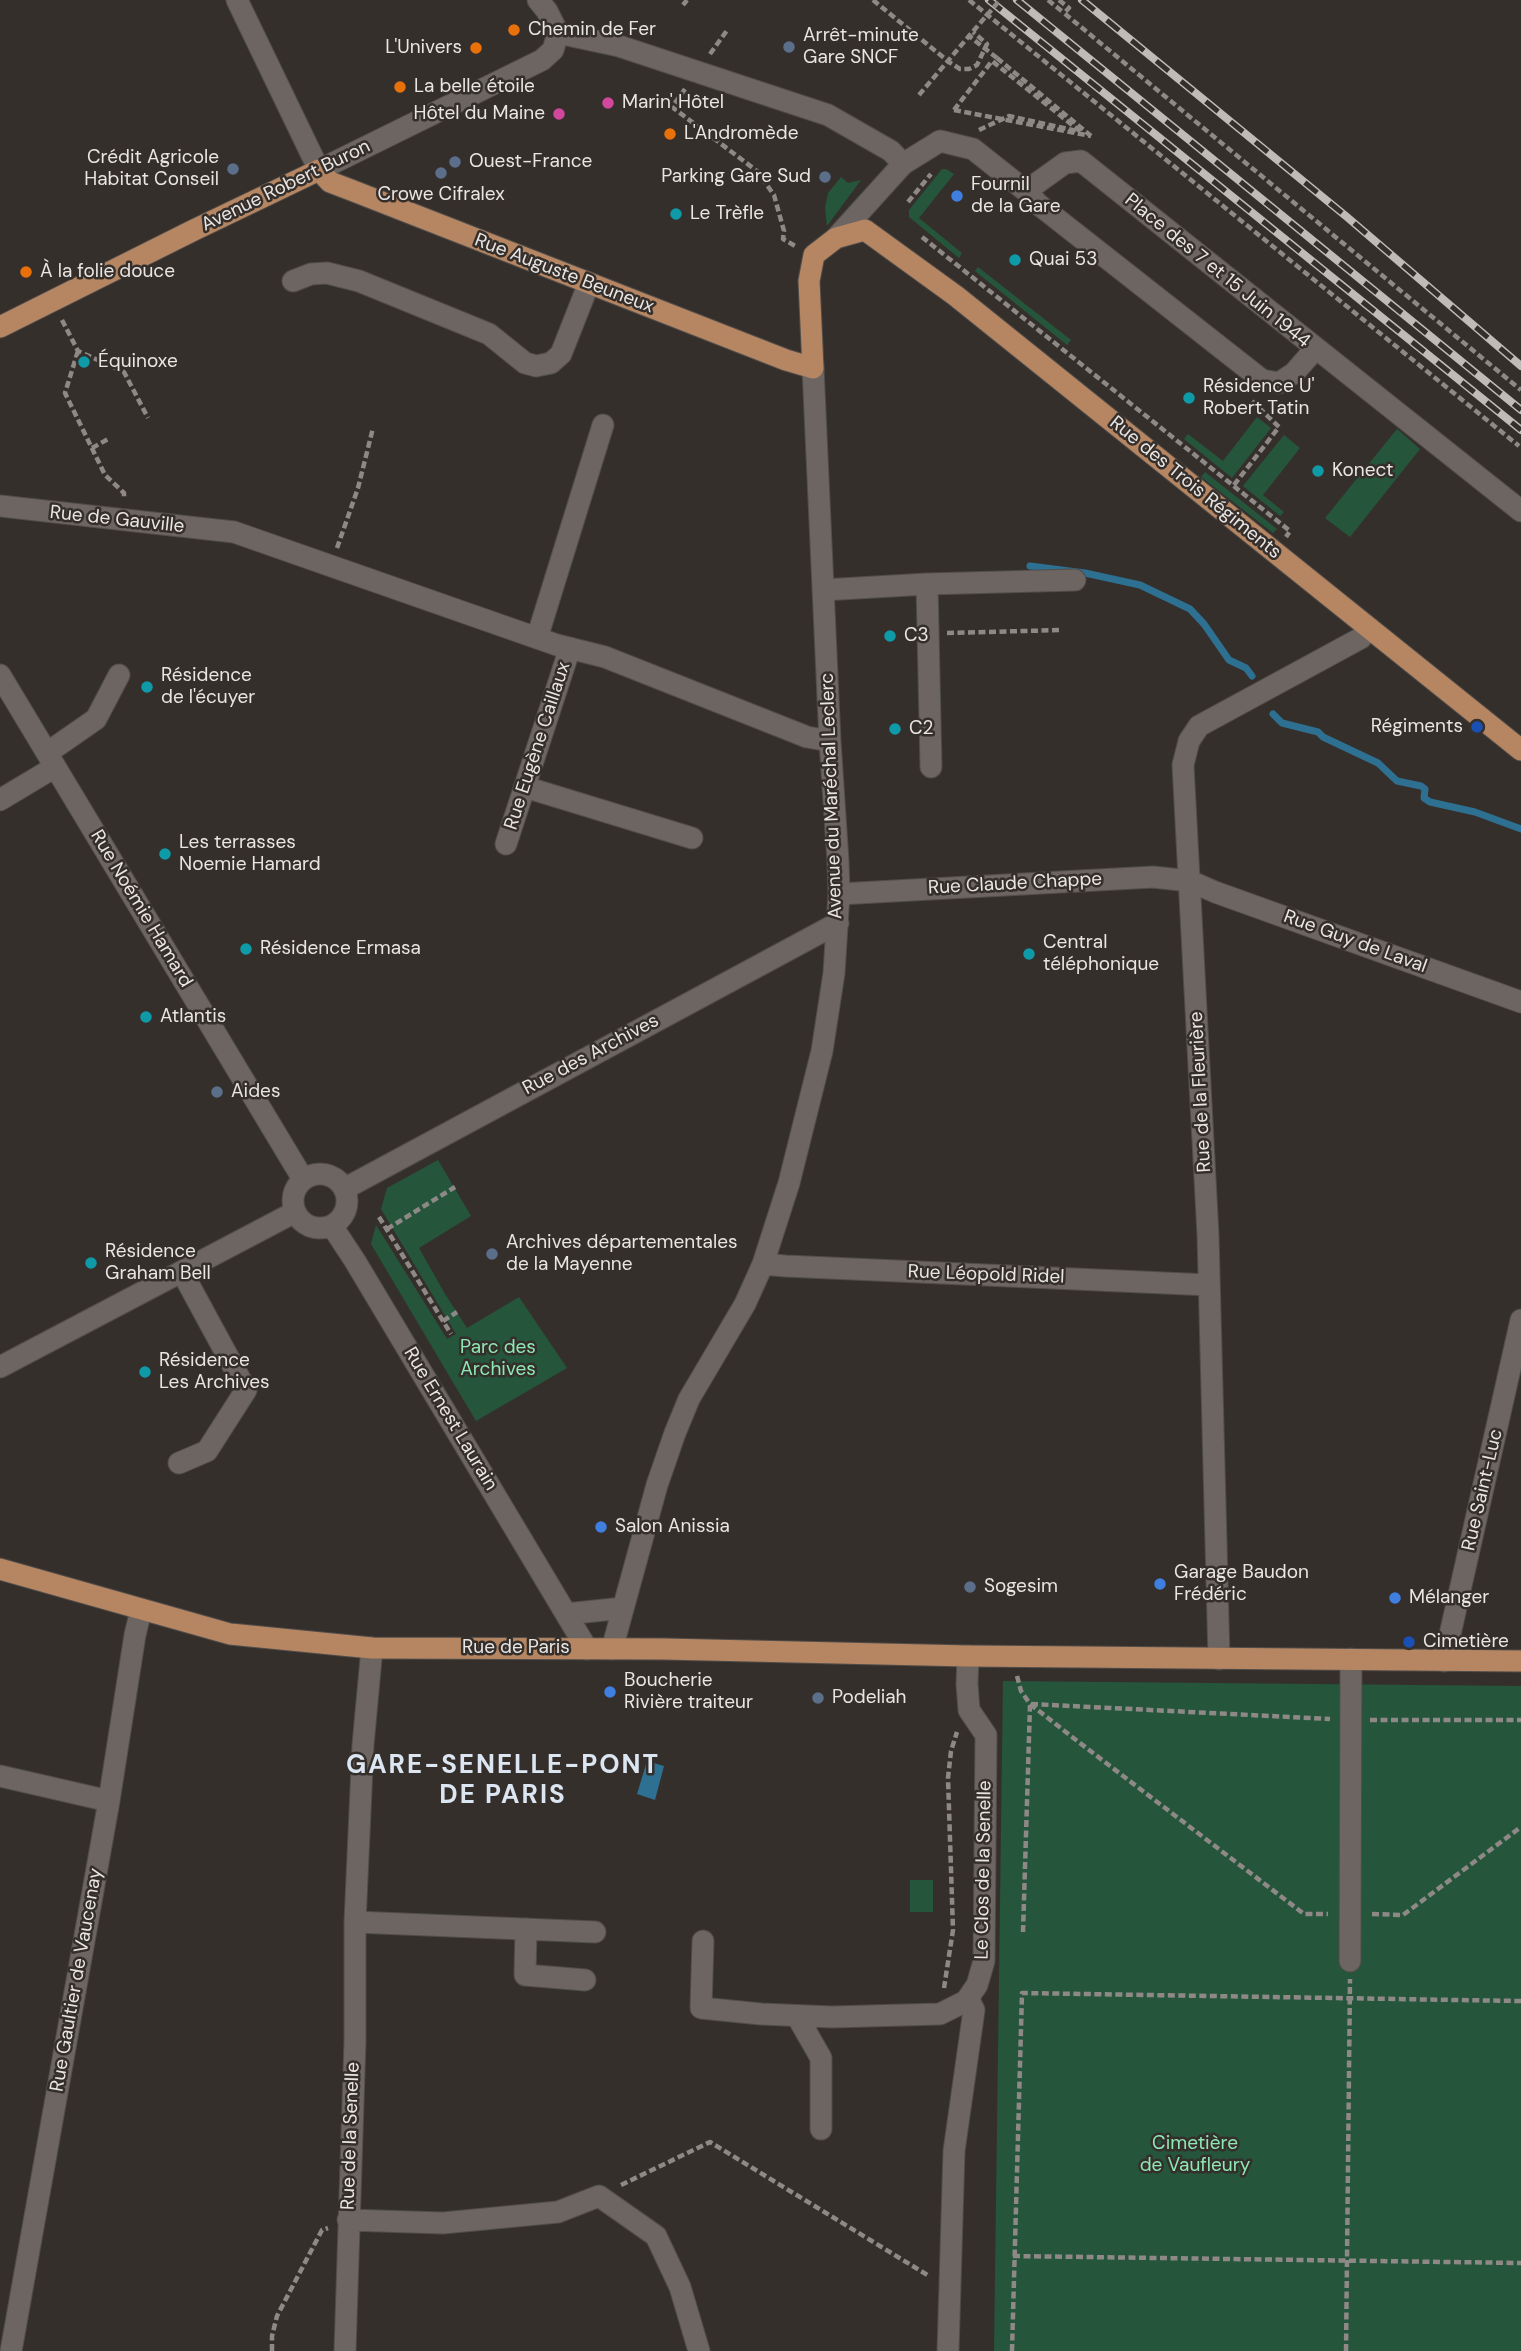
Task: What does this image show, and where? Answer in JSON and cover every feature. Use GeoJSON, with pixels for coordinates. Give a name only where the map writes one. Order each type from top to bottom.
{"type":"FeatureCollection","features":[{"type":"Feature","properties":{"kind":"main road","name":"Rue Auguste Beuneux"},"geometry":{"type":"LineString","coordinates":[[319,170],[330,182],[786,360],[813,368]]}},
{"type":"Feature","properties":{"kind":"main road","name":"Avenue Robert Buron"},"geometry":{"type":"LineString","coordinates":[[0,327],[319,170]]}},
{"type":"Feature","properties":{"kind":"main road"},"geometry":{"type":"LineString","coordinates":[[814,256],[836,238],[865,230]]}},
{"type":"Feature","properties":{"kind":"main road","name":"Rue des Trois Régiments"},"geometry":{"type":"LineString","coordinates":[[865,230],[956,296],[1521,750]]}},
{"type":"Feature","properties":{"kind":"main road","name":"Avenue du Maréchal Leclerc"},"geometry":{"type":"LineString","coordinates":[[813,368],[809,281],[814,256]]}},
{"type":"Feature","properties":{"kind":"main road","name":"Rue de Paris"},"geometry":{"type":"LineString","coordinates":[[0,1569],[230,1634],[372,1648],[587,1648],[1013,1657],[1521,1661]]}},
{"type":"Feature","properties":{"kind":"street"},"geometry":{"type":"LineString","coordinates":[[237,0],[319,170]]}},
{"type":"Feature","properties":{"kind":"street"},"geometry":{"type":"LineString","coordinates":[[546,4],[558,33],[619,46],[828,115],[891,151],[904,164]]}},
{"type":"Feature","properties":{"kind":"street","name":"Avenue Robert Buron"},"geometry":{"type":"LineString","coordinates":[[319,170],[542,60],[553,50],[558,33]]}},
{"type":"Feature","properties":{"kind":"street"},"geometry":{"type":"LineString","coordinates":[[836,238],[904,164],[940,141],[973,149],[1027,191]]}},
{"type":"Feature","properties":{"kind":"street","name":"Place des 7 et 15 Juin 1944"},"geometry":{"type":"LineString","coordinates":[[1081,161],[1315,348],[1294,373],[1279,383],[1262,380],[1049,212],[1027,191],[1065,163],[1081,161]]}},
{"type":"Feature","properties":{"kind":"street"},"geometry":{"type":"LineString","coordinates":[[865,230],[870,203]]}},
{"type":"Feature","properties":{"kind":"street"},"geometry":{"type":"LineString","coordinates":[[293,281],[311,274],[327,273],[359,281],[489,334],[525,363],[536,366],[551,363],[561,354],[589,283]]}},
{"type":"Feature","properties":{"kind":"street"},"geometry":{"type":"LineString","coordinates":[[1315,348],[1521,511]]}},
{"type":"Feature","properties":{"kind":"street","name":"Avenue du Maréchal Leclerc"},"geometry":{"type":"LineString","coordinates":[[612,1649],[657,1485],[675,1433],[689,1399],[745,1304],[764,1264],[789,1183],[821,1051],[834,973],[839,894],[813,368]]}},
{"type":"Feature","properties":{"kind":"street"},"geometry":{"type":"LineString","coordinates":[[537,638],[603,425]]}},
{"type":"Feature","properties":{"kind":"street","name":"Rue de Gauville"},"geometry":{"type":"LineString","coordinates":[[0,506],[234,532],[537,638],[605,657],[807,737],[830,741]]}},
{"type":"Feature","properties":{"kind":"street"},"geometry":{"type":"LineString","coordinates":[[823,590],[1075,580]]}},
{"type":"Feature","properties":{"kind":"street"},"geometry":{"type":"LineString","coordinates":[[927,584],[931,767]]}},
{"type":"Feature","properties":{"kind":"street","name":"Rue de la Fleurière"},"geometry":{"type":"LineString","coordinates":[[1219,1659],[1209,1285],[1183,765],[1189,741],[1199,726],[1361,638],[1369,628]]}},
{"type":"Feature","properties":{"kind":"street","name":"Rue Eugène Caillaux"},"geometry":{"type":"LineString","coordinates":[[506,844],[570,648]]}},
{"type":"Feature","properties":{"kind":"street","name":"Rue Noémie Hamard"},"geometry":{"type":"LineString","coordinates":[[0,675],[279,1135],[303,1179]]}},
{"type":"Feature","properties":{"kind":"street"},"geometry":{"type":"LineString","coordinates":[[0,800],[51,760],[96,719],[119,675]]}},
{"type":"Feature","properties":{"kind":"street"},"geometry":{"type":"LineString","coordinates":[[525,787],[692,838]]}},
{"type":"Feature","properties":{"kind":"street","name":"Rue Claude Chappe"},"geometry":{"type":"LineString","coordinates":[[839,894],[1153,877],[1190,881]]}},
{"type":"Feature","properties":{"kind":"street","name":"Rue Guy de Laval"},"geometry":{"type":"LineString","coordinates":[[1190,881],[1521,1002]]}},
{"type":"Feature","properties":{"kind":"street","name":"Rue des Archives"},"geometry":{"type":"LineString","coordinates":[[344,1189],[838,923]]}},
{"type":"Feature","properties":{"kind":"street"},"geometry":{"type":"LineString","coordinates":[[326,1174],[333,1177],[344,1189],[347,1206],[344,1214],[332,1226],[315,1228],[307,1225],[295,1212],[293,1194],[303,1179],[310,1175],[326,1174]]}},
{"type":"Feature","properties":{"kind":"street"},"geometry":{"type":"LineString","coordinates":[[0,1367],[295,1212]]}},
{"type":"Feature","properties":{"kind":"street","name":"Rue Ernest Laurain"},"geometry":{"type":"LineString","coordinates":[[332,1226],[587,1648]]}},
{"type":"Feature","properties":{"kind":"street","name":"Rue Léopold Ridel"},"geometry":{"type":"LineString","coordinates":[[764,1264],[1209,1285]]}},
{"type":"Feature","properties":{"kind":"street"},"geometry":{"type":"LineString","coordinates":[[179,1463],[207,1451],[246,1390],[182,1272]]}},
{"type":"Feature","properties":{"kind":"street","name":"Rue Saint-Luc"},"geometry":{"type":"LineString","coordinates":[[1444,1661],[1512,1406],[1521,1320]]}},
{"type":"Feature","properties":{"kind":"street"},"geometry":{"type":"LineString","coordinates":[[566,1614],[624,1608]]}},
{"type":"Feature","properties":{"kind":"street","name":"Rue Gaultier de Vaucenay"},"geometry":{"type":"LineString","coordinates":[[11,2351],[141,1609]]}},
{"type":"Feature","properties":{"kind":"street","name":"Rue de la Senelle"},"geometry":{"type":"LineString","coordinates":[[345,2351],[355,2041],[355,1922],[363,1745],[372,1648]]}},
{"type":"Feature","properties":{"kind":"street","name":"Le Clos de la Senelle"},"geometry":{"type":"LineString","coordinates":[[968,1656],[969,1710],[986,1735],[984,1961],[977,1985],[968,1998]]}},
{"type":"Feature","properties":{"kind":"street"},"geometry":{"type":"LineString","coordinates":[[1350,1961],[1351,1659]]}},
{"type":"Feature","properties":{"kind":"street"},"geometry":{"type":"LineString","coordinates":[[0,1776],[109,1801]]}},
{"type":"Feature","properties":{"kind":"street"},"geometry":{"type":"LineString","coordinates":[[355,1922],[595,1932]]}},
{"type":"Feature","properties":{"kind":"street"},"geometry":{"type":"LineString","coordinates":[[527,1930],[525,1975],[585,1980]]}},
{"type":"Feature","properties":{"kind":"street"},"geometry":{"type":"LineString","coordinates":[[704,1941],[701,2008],[797,2016],[940,2014],[968,1998],[974,2010],[954,2151],[948,2351]]}},
{"type":"Feature","properties":{"kind":"street"},"geometry":{"type":"LineString","coordinates":[[797,2016],[821,2058],[821,2129]]}},
{"type":"Feature","properties":{"kind":"street"},"geometry":{"type":"LineString","coordinates":[[348,2220],[443,2223],[558,2212],[598,2196],[656,2236],[680,2287],[699,2351]]}},
{"type":"Feature","properties":{"kind":"path"},"geometry":{"type":"LineString","coordinates":[[683,5],[687,0]]}},
{"type":"Feature","properties":{"kind":"path"},"geometry":{"type":"LineString","coordinates":[[873,0],[960,69],[977,65],[987,44],[971,34]]}},
{"type":"Feature","properties":{"kind":"path"},"geometry":{"type":"LineString","coordinates":[[969,0],[1519,446]]}},
{"type":"Feature","properties":{"kind":"path"},"geometry":{"type":"LineString","coordinates":[[919,95],[1000,0]]}},
{"type":"Feature","properties":{"kind":"path"},"geometry":{"type":"LineString","coordinates":[[1048,0],[1521,390]]}},
{"type":"Feature","properties":{"kind":"path"},"geometry":{"type":"LineString","coordinates":[[1059,0],[1069,8],[1065,13]]}},
{"type":"Feature","properties":{"kind":"path"},"geometry":{"type":"LineString","coordinates":[[728,29],[672,107],[757,172],[774,195],[784,231],[783,239],[814,256]]}},
{"type":"Feature","properties":{"kind":"path"},"geometry":{"type":"LineString","coordinates":[[971,34],[1091,136],[954,110],[992,61],[1081,132],[1009,116]]}},
{"type":"Feature","properties":{"kind":"path"},"geometry":{"type":"LineString","coordinates":[[908,202],[936,168]]}},
{"type":"Feature","properties":{"kind":"path"},"geometry":{"type":"LineString","coordinates":[[922,237],[1290,531],[1274,551]]}},
{"type":"Feature","properties":{"kind":"path"},"geometry":{"type":"LineString","coordinates":[[52,301],[78,351],[124,372],[148,418]]}},
{"type":"Feature","properties":{"kind":"path"},"geometry":{"type":"LineString","coordinates":[[78,351],[65,393],[105,475],[124,493],[122,521]]}},
{"type":"Feature","properties":{"kind":"path"},"geometry":{"type":"LineString","coordinates":[[1234,485],[1279,428],[1244,395]]}},
{"type":"Feature","properties":{"kind":"path"},"geometry":{"type":"LineString","coordinates":[[331,566],[358,488],[373,428]]}},
{"type":"Feature","properties":{"kind":"path"},"geometry":{"type":"LineString","coordinates":[[92,448],[110,438]]}},
{"type":"Feature","properties":{"kind":"path"},"geometry":{"type":"LineString","coordinates":[[928,634],[1062,631]]}},
{"type":"Feature","properties":{"kind":"path"},"geometry":{"type":"LineString","coordinates":[[387,1229],[455,1187]]}},
{"type":"Feature","properties":{"kind":"path"},"geometry":{"type":"LineString","coordinates":[[379,1217],[451,1334]]}},
{"type":"Feature","properties":{"kind":"path"},"geometry":{"type":"LineString","coordinates":[[443,1321],[457,1312]]}},
{"type":"Feature","properties":{"kind":"path"},"geometry":{"type":"LineString","coordinates":[[1013,1657],[1021,1691],[1030,1704],[1304,1914],[1403,1915],[1521,1827]]}},
{"type":"Feature","properties":{"kind":"path"},"geometry":{"type":"LineString","coordinates":[[1030,1704],[1352,1720],[1521,1720]]}},
{"type":"Feature","properties":{"kind":"path"},"geometry":{"type":"LineString","coordinates":[[1023,1932],[1030,1704]]}},
{"type":"Feature","properties":{"kind":"path"},"geometry":{"type":"LineString","coordinates":[[940,2014],[953,1930],[948,1777],[951,1751],[958,1728],[969,1710]]}},
{"type":"Feature","properties":{"kind":"path"},"geometry":{"type":"LineString","coordinates":[[1346,2351],[1350,1961]]}},
{"type":"Feature","properties":{"kind":"path"},"geometry":{"type":"LineString","coordinates":[[1012,2351],[1022,1993],[1521,2001]]}},
{"type":"Feature","properties":{"kind":"path"},"geometry":{"type":"LineString","coordinates":[[598,2196],[710,2142],[950,2288]]}},
{"type":"Feature","properties":{"kind":"path"},"geometry":{"type":"LineString","coordinates":[[272,2351],[272,2336],[277,2316],[322,2230],[348,2220]]}},
{"type":"Feature","properties":{"kind":"path"},"geometry":{"type":"LineString","coordinates":[[1013,2256],[1521,2263]]}},
{"type":"Feature","properties":{"kind":"green space"},"geometry":{"type":"Polygon","coordinates":[[[942,169],[954,174],[919,218],[962,253],[959,258],[909,217],[909,210],[942,169]]]}},
{"type":"Feature","properties":{"kind":"green space"},"geometry":{"type":"Polygon","coordinates":[[[841,177],[848,183],[861,180],[827,226],[825,208],[828,193],[841,177]]]}},
{"type":"Feature","properties":{"kind":"green space"},"geometry":{"type":"Polygon","coordinates":[[[978,267],[1071,340],[1067,345],[975,271],[978,267]]]}},
{"type":"Feature","properties":{"kind":"green space"},"geometry":{"type":"Polygon","coordinates":[[[1257,417],[1271,428],[1232,478],[1184,439],[1188,434],[1223,461],[1257,417]]]}},
{"type":"Feature","properties":{"kind":"green space"},"geometry":{"type":"Polygon","coordinates":[[[1397,429],[1420,449],[1350,537],[1325,518],[1397,429]]]}},
{"type":"Feature","properties":{"kind":"green space"},"geometry":{"type":"Polygon","coordinates":[[[1284,435],[1300,448],[1263,495],[1284,512],[1280,516],[1243,486],[1284,435]]]}},
{"type":"Feature","properties":{"kind":"green space"},"geometry":{"type":"Polygon","coordinates":[[[1205,472],[1277,529],[1273,533],[1201,477],[1205,472]]]}},
{"type":"Feature","properties":{"kind":"green space","name":"Parc des Archives"},"geometry":{"type":"Polygon","coordinates":[[[438,1160],[471,1216],[419,1248],[445,1294],[467,1328],[519,1297],[567,1368],[476,1421],[371,1244],[376,1225],[447,1339],[456,1334],[381,1209],[387,1188],[438,1160]]]}},
{"type":"Feature","properties":{"kind":"green space","name":"Cimetière de Vaufleury"},"geometry":{"type":"Polygon","coordinates":[[[1003,1681],[1521,1686],[1521,2351],[994,2351],[1003,1681]]]}},
{"type":"Feature","properties":{"kind":"green space"},"geometry":{"type":"Polygon","coordinates":[[[910,1880],[933,1880],[933,1912],[910,1912],[910,1880]]]}},
{"type":"Feature","properties":{"kind":"water"},"geometry":{"type":"Polygon","coordinates":[[[647,1761],[664,1766],[655,1800],[637,1794],[647,1761]]]}},
{"type":"Feature","properties":{"kind":"waterway"},"geometry":{"type":"LineString","coordinates":[[1030,566],[1085,573],[1140,585],[1190,609],[1229,660],[1246,668],[1252,676]]}},
{"type":"Feature","properties":{"kind":"waterway"},"geometry":{"type":"LineString","coordinates":[[1273,714],[1282,723],[1318,732],[1323,737],[1378,763],[1397,781],[1421,786],[1425,789],[1424,798],[1430,802],[1475,812],[1521,829]]}},
{"type":"Feature","properties":{"kind":"railway"},"geometry":{"type":"LineString","coordinates":[[989,0],[1521,430]]}},
{"type":"Feature","properties":{"kind":"railway"},"geometry":{"type":"LineString","coordinates":[[1017,0],[1521,410]]}},
{"type":"Feature","properties":{"kind":"railway"},"geometry":{"type":"LineString","coordinates":[[1082,0],[1347,217],[1521,366]]}},
{"type":"Feature","properties":{"kind":"place","name":"Chemin de Fer"},"geometry":{"type":"Point","coordinates":[514,30]}},
{"type":"Feature","properties":{"kind":"place","name":"Arrêt-minute Gare SNCF"},"geometry":{"type":"Point","coordinates":[789,47]}},
{"type":"Feature","properties":{"kind":"place","name":"L'Univers"},"geometry":{"type":"Point","coordinates":[476,48]}},
{"type":"Feature","properties":{"kind":"place","name":"La belle étoile"},"geometry":{"type":"Point","coordinates":[400,87]}},
{"type":"Feature","properties":{"kind":"place","name":"Marin' Hôtel"},"geometry":{"type":"Point","coordinates":[608,103]}},
{"type":"Feature","properties":{"kind":"place","name":"Hôtel du Maine"},"geometry":{"type":"Point","coordinates":[559,114]}},
{"type":"Feature","properties":{"kind":"place","name":"L'Andromède"},"geometry":{"type":"Point","coordinates":[670,134]}},
{"type":"Feature","properties":{"kind":"place","name":"Ouest-France"},"geometry":{"type":"Point","coordinates":[455,162]}},
{"type":"Feature","properties":{"kind":"place","name":"Crédit Agricole Habitat Conseil"},"geometry":{"type":"Point","coordinates":[233,169]}},
{"type":"Feature","properties":{"kind":"place","name":"Crowe Cifralex"},"geometry":{"type":"Point","coordinates":[441,173]}},
{"type":"Feature","properties":{"kind":"place","name":"Parking Gare Sud"},"geometry":{"type":"Point","coordinates":[825,177]}},
{"type":"Feature","properties":{"kind":"place","name":"Fournil de la Gare"},"geometry":{"type":"Point","coordinates":[957,196]}},
{"type":"Feature","properties":{"kind":"place","name":"Le Trèfle"},"geometry":{"type":"Point","coordinates":[676,214]}},
{"type":"Feature","properties":{"kind":"place","name":"Quai 53"},"geometry":{"type":"Point","coordinates":[1015,260]}},
{"type":"Feature","properties":{"kind":"place","name":"À la folie douce"},"geometry":{"type":"Point","coordinates":[26,272]}},
{"type":"Feature","properties":{"kind":"place","name":"Équinoxe"},"geometry":{"type":"Point","coordinates":[84,362]}},
{"type":"Feature","properties":{"kind":"place","name":"Résidence U' Robert Tatin"},"geometry":{"type":"Point","coordinates":[1189,398]}},
{"type":"Feature","properties":{"kind":"place","name":"Konect"},"geometry":{"type":"Point","coordinates":[1318,471]}},
{"type":"Feature","properties":{"kind":"place","name":"C3"},"geometry":{"type":"Point","coordinates":[890,636]}},
{"type":"Feature","properties":{"kind":"place","name":"Résidence de l'écuyer"},"geometry":{"type":"Point","coordinates":[147,687]}},
{"type":"Feature","properties":{"kind":"place","name":"Régiments"},"geometry":{"type":"Point","coordinates":[1477,727]}},
{"type":"Feature","properties":{"kind":"place","name":"C2"},"geometry":{"type":"Point","coordinates":[895,729]}},
{"type":"Feature","properties":{"kind":"place","name":"Les terrasses Noemie Hamard"},"geometry":{"type":"Point","coordinates":[165,854]}},
{"type":"Feature","properties":{"kind":"place","name":"Résidence Ermasa"},"geometry":{"type":"Point","coordinates":[246,949]}},
{"type":"Feature","properties":{"kind":"place","name":"Central téléphonique"},"geometry":{"type":"Point","coordinates":[1029,954]}},
{"type":"Feature","properties":{"kind":"place","name":"Atlantis"},"geometry":{"type":"Point","coordinates":[146,1017]}},
{"type":"Feature","properties":{"kind":"place","name":"Aides"},"geometry":{"type":"Point","coordinates":[217,1092]}},
{"type":"Feature","properties":{"kind":"place","name":"Archives départementales de la Mayenne"},"geometry":{"type":"Point","coordinates":[492,1254]}},
{"type":"Feature","properties":{"kind":"place","name":"Résidence Graham Bell"},"geometry":{"type":"Point","coordinates":[91,1263]}},
{"type":"Feature","properties":{"kind":"place","name":"Résidence Les Archives"},"geometry":{"type":"Point","coordinates":[145,1372]}},
{"type":"Feature","properties":{"kind":"place","name":"Salon Anissia"},"geometry":{"type":"Point","coordinates":[601,1527]}},
{"type":"Feature","properties":{"kind":"place","name":"Garage Baudon Frédéric"},"geometry":{"type":"Point","coordinates":[1160,1584]}},
{"type":"Feature","properties":{"kind":"place","name":"Sogesim"},"geometry":{"type":"Point","coordinates":[970,1587]}},
{"type":"Feature","properties":{"kind":"place","name":"Mélanger"},"geometry":{"type":"Point","coordinates":[1395,1598]}},
{"type":"Feature","properties":{"kind":"place","name":"Cimetière"},"geometry":{"type":"Point","coordinates":[1409,1642]}},
{"type":"Feature","properties":{"kind":"place","name":"Boucherie Rivière traiteur"},"geometry":{"type":"Point","coordinates":[610,1692]}},
{"type":"Feature","properties":{"kind":"place","name":"Podeliah"},"geometry":{"type":"Point","coordinates":[818,1698]}},
{"type":"Feature","properties":{"kind":"district","name":"GARE-SENELLE-PONT DE PARIS"},"geometry":{"type":"Point","coordinates":[503,1781]}}]}
